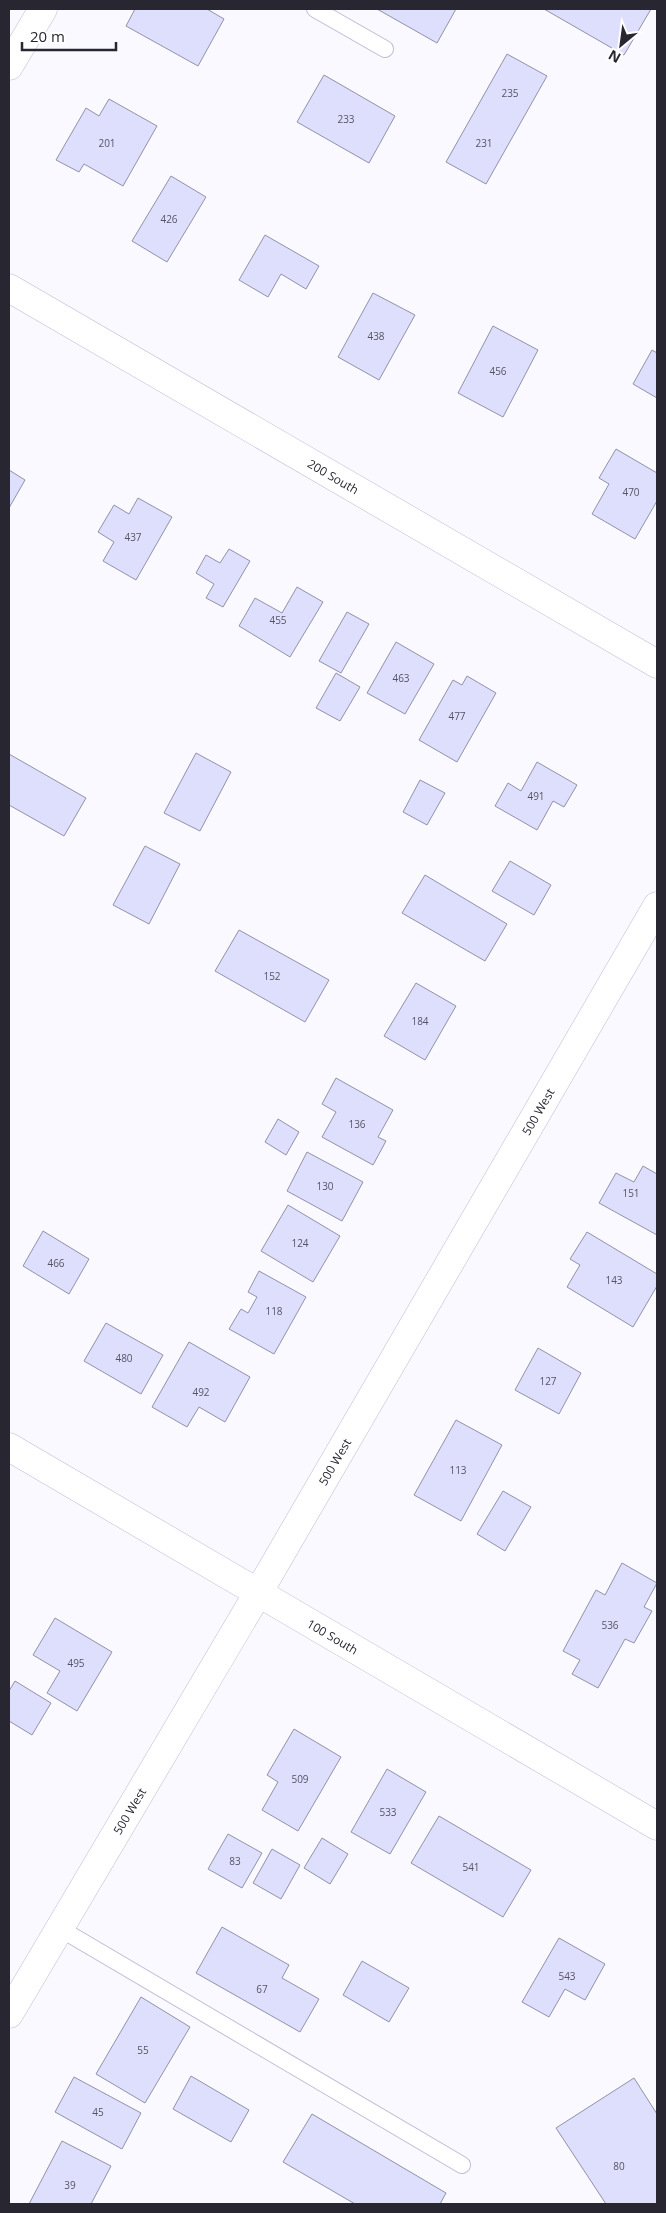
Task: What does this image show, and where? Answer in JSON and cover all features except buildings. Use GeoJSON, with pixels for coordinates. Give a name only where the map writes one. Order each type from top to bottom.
{"type":"FeatureCollection","features":[{"type":"Feature","properties":{"kind":"street"},"geometry":{"type":"LineString","coordinates":[[9,66],[43,9]]}},
{"type":"Feature","properties":{"kind":"street","name":"200 South"},"geometry":{"type":"LineString","coordinates":[[9,288],[657,664]]}},
{"type":"Feature","properties":{"kind":"street","name":"500 West"},"geometry":{"type":"LineString","coordinates":[[9,2014],[258,1592],[657,906]]}},
{"type":"Feature","properties":{"kind":"street","name":"100 South"},"geometry":{"type":"LineString","coordinates":[[9,1447],[657,1826]]}},
{"type":"Feature","properties":{"kind":"lane"},"geometry":{"type":"LineString","coordinates":[[315,9],[385,49]]}},
{"type":"Feature","properties":{"kind":"lane"},"geometry":{"type":"LineString","coordinates":[[59,1928],[462,2165]]}}]}
